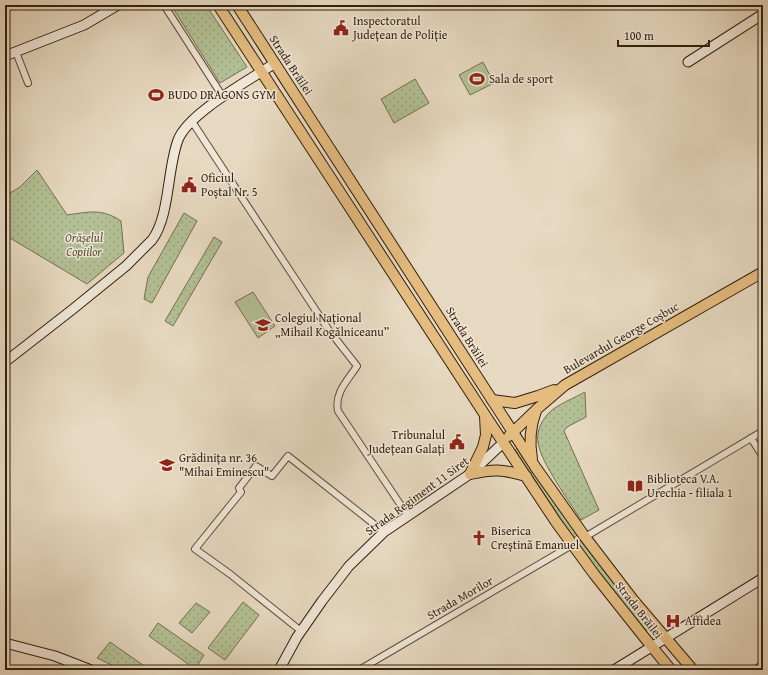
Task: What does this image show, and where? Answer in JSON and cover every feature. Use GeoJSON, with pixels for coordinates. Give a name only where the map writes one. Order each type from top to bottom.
{"type":"FeatureCollection","features":[{"type":"Feature","properties":{"kind":"main road","name":"Strada Brăilei"},"geometry":{"type":"LineString","coordinates":[[218,5],[485,415],[572,545],[671,670]]}},
{"type":"Feature","properties":{"kind":"main road","name":"Strada Brăilei"},"geometry":{"type":"LineString","coordinates":[[237,5],[536,468],[585,537],[634,601],[693,670]]}},
{"type":"Feature","properties":{"kind":"main road","name":"Bulevardul George Coșbuc"},"geometry":{"type":"LineString","coordinates":[[504,442],[537,408],[565,385],[763,272]]}},
{"type":"Feature","properties":{"kind":"main road"},"geometry":{"type":"LineString","coordinates":[[492,400],[507,403],[514,402],[538,396],[565,385]]}},
{"type":"Feature","properties":{"kind":"main road"},"geometry":{"type":"LineString","coordinates":[[536,468],[532,459],[530,441],[532,420],[537,408]]}},
{"type":"Feature","properties":{"kind":"main road"},"geometry":{"type":"LineString","coordinates":[[470,474],[483,447],[486,435],[485,415]]}},
{"type":"Feature","properties":{"kind":"main road"},"geometry":{"type":"LineString","coordinates":[[470,474],[490,470],[499,470],[526,476]]}},
{"type":"Feature","properties":{"kind":"street"},"geometry":{"type":"LineString","coordinates":[[5,56],[84,25],[118,5]]}},
{"type":"Feature","properties":{"kind":"street"},"geometry":{"type":"LineString","coordinates":[[164,5],[223,97]]}},
{"type":"Feature","properties":{"kind":"street"},"geometry":{"type":"LineString","coordinates":[[688,62],[763,14]]}},
{"type":"Feature","properties":{"kind":"street"},"geometry":{"type":"LineString","coordinates":[[16,52],[28,83]]}},
{"type":"Feature","properties":{"kind":"street"},"geometry":{"type":"LineString","coordinates":[[5,362],[126,266],[152,240],[162,218],[171,166],[178,139],[191,120],[275,63]]}},
{"type":"Feature","properties":{"kind":"street"},"geometry":{"type":"LineString","coordinates":[[191,120],[328,329],[357,366],[339,394],[336,403],[338,411],[408,516]]}},
{"type":"Feature","properties":{"kind":"street"},"geometry":{"type":"LineString","coordinates":[[585,537],[763,431]]}},
{"type":"Feature","properties":{"kind":"street"},"geometry":{"type":"LineString","coordinates":[[751,438],[763,457]]}},
{"type":"Feature","properties":{"kind":"street","name":"Strada Regiment 11 Siret"},"geometry":{"type":"LineString","coordinates":[[279,670],[301,630],[349,566],[384,532],[470,474],[504,442]]}},
{"type":"Feature","properties":{"kind":"street"},"geometry":{"type":"LineString","coordinates":[[301,630],[230,574],[195,549],[241,492],[239,488],[256,466],[272,476],[288,456],[384,532]]}},
{"type":"Feature","properties":{"kind":"street","name":"Strada Morilor"},"geometry":{"type":"LineString","coordinates":[[359,670],[572,545]]}},
{"type":"Feature","properties":{"kind":"street"},"geometry":{"type":"LineString","coordinates":[[614,670],[763,578]]}},
{"type":"Feature","properties":{"kind":"street"},"geometry":{"type":"LineString","coordinates":[[5,643],[55,656],[92,670]]}},
{"type":"Feature","properties":{"kind":"street"},"geometry":{"type":"LineString","coordinates":[[757,670],[763,666]]}},
{"type":"Feature","properties":{"kind":"green space"},"geometry":{"type":"Polygon","coordinates":[[[171,5],[206,5],[247,67],[220,83],[171,5]]]}},
{"type":"Feature","properties":{"kind":"green space","name":"Sala de sport"},"geometry":{"type":"Polygon","coordinates":[[[483,62],[494,83],[470,95],[459,75],[483,62]]]}},
{"type":"Feature","properties":{"kind":"green space"},"geometry":{"type":"Polygon","coordinates":[[[415,79],[429,103],[394,123],[381,99],[415,79]]]}},
{"type":"Feature","properties":{"kind":"green space","name":"Orășelul Copiilor"},"geometry":{"type":"Polygon","coordinates":[[[37,170],[67,215],[95,212],[108,214],[121,221],[124,253],[87,284],[5,235],[5,196],[20,187],[37,170]]]}},
{"type":"Feature","properties":{"kind":"green space"},"geometry":{"type":"Polygon","coordinates":[[[184,213],[197,221],[152,303],[144,299],[148,277],[184,213]]]}},
{"type":"Feature","properties":{"kind":"green space"},"geometry":{"type":"Polygon","coordinates":[[[214,237],[222,242],[173,326],[165,321],[214,237]]]}},
{"type":"Feature","properties":{"kind":"green space"},"geometry":{"type":"Polygon","coordinates":[[[253,292],[275,326],[258,338],[235,302],[253,292]]]}},
{"type":"Feature","properties":{"kind":"green space"},"geometry":{"type":"Polygon","coordinates":[[[585,392],[586,417],[567,427],[564,431],[599,510],[581,520],[544,460],[538,442],[538,434],[544,418],[550,412],[561,404],[585,392]]]}},
{"type":"Feature","properties":{"kind":"green space"},"geometry":{"type":"Polygon","coordinates":[[[518,447],[578,534],[575,537],[573,537],[515,450],[518,447]]]}},
{"type":"Feature","properties":{"kind":"green space"},"geometry":{"type":"Polygon","coordinates":[[[580,540],[649,628],[645,632],[576,543],[580,540]]]}},
{"type":"Feature","properties":{"kind":"green space"},"geometry":{"type":"Polygon","coordinates":[[[243,602],[259,615],[225,660],[208,648],[243,602]]]}},
{"type":"Feature","properties":{"kind":"green space"},"geometry":{"type":"Polygon","coordinates":[[[196,603],[210,612],[192,633],[179,623],[196,603]]]}},
{"type":"Feature","properties":{"kind":"green space"},"geometry":{"type":"Polygon","coordinates":[[[158,623],[204,655],[195,669],[149,636],[158,623]]]}},
{"type":"Feature","properties":{"kind":"green space"},"geometry":{"type":"Polygon","coordinates":[[[110,642],[150,670],[122,670],[97,658],[110,642]]]}},
{"type":"Feature","properties":{"kind":"place","name":"Inspectoratul Județean de Poliție"},"geometry":{"type":"Point","coordinates":[341,28]}},
{"type":"Feature","properties":{"kind":"place","name":"Sala de sport"},"geometry":{"type":"Point","coordinates":[477,79]}},
{"type":"Feature","properties":{"kind":"place","name":"BUDO DRAGONS GYM"},"geometry":{"type":"Point","coordinates":[156,95]}},
{"type":"Feature","properties":{"kind":"place","name":"Oficiul Poștal Nr. 5"},"geometry":{"type":"Point","coordinates":[189,185]}},
{"type":"Feature","properties":{"kind":"place","name":"Colegiul Național „Mihail Kogălniceanu”"},"geometry":{"type":"Point","coordinates":[263,325]}},
{"type":"Feature","properties":{"kind":"place","name":"Tribunalul Județean Galați"},"geometry":{"type":"Point","coordinates":[457,442]}},
{"type":"Feature","properties":{"kind":"place","name":"Grădinița nr. 36 \"Mihai Eminescu\""},"geometry":{"type":"Point","coordinates":[167,465]}},
{"type":"Feature","properties":{"kind":"place","name":"Biblioteca V.A. Urechia - filiala 1"},"geometry":{"type":"Point","coordinates":[635,486]}},
{"type":"Feature","properties":{"kind":"place","name":"Biserica Creștină Emanuel"},"geometry":{"type":"Point","coordinates":[479,538]}},
{"type":"Feature","properties":{"kind":"place","name":"Affidea"},"geometry":{"type":"Point","coordinates":[673,621]}}]}
